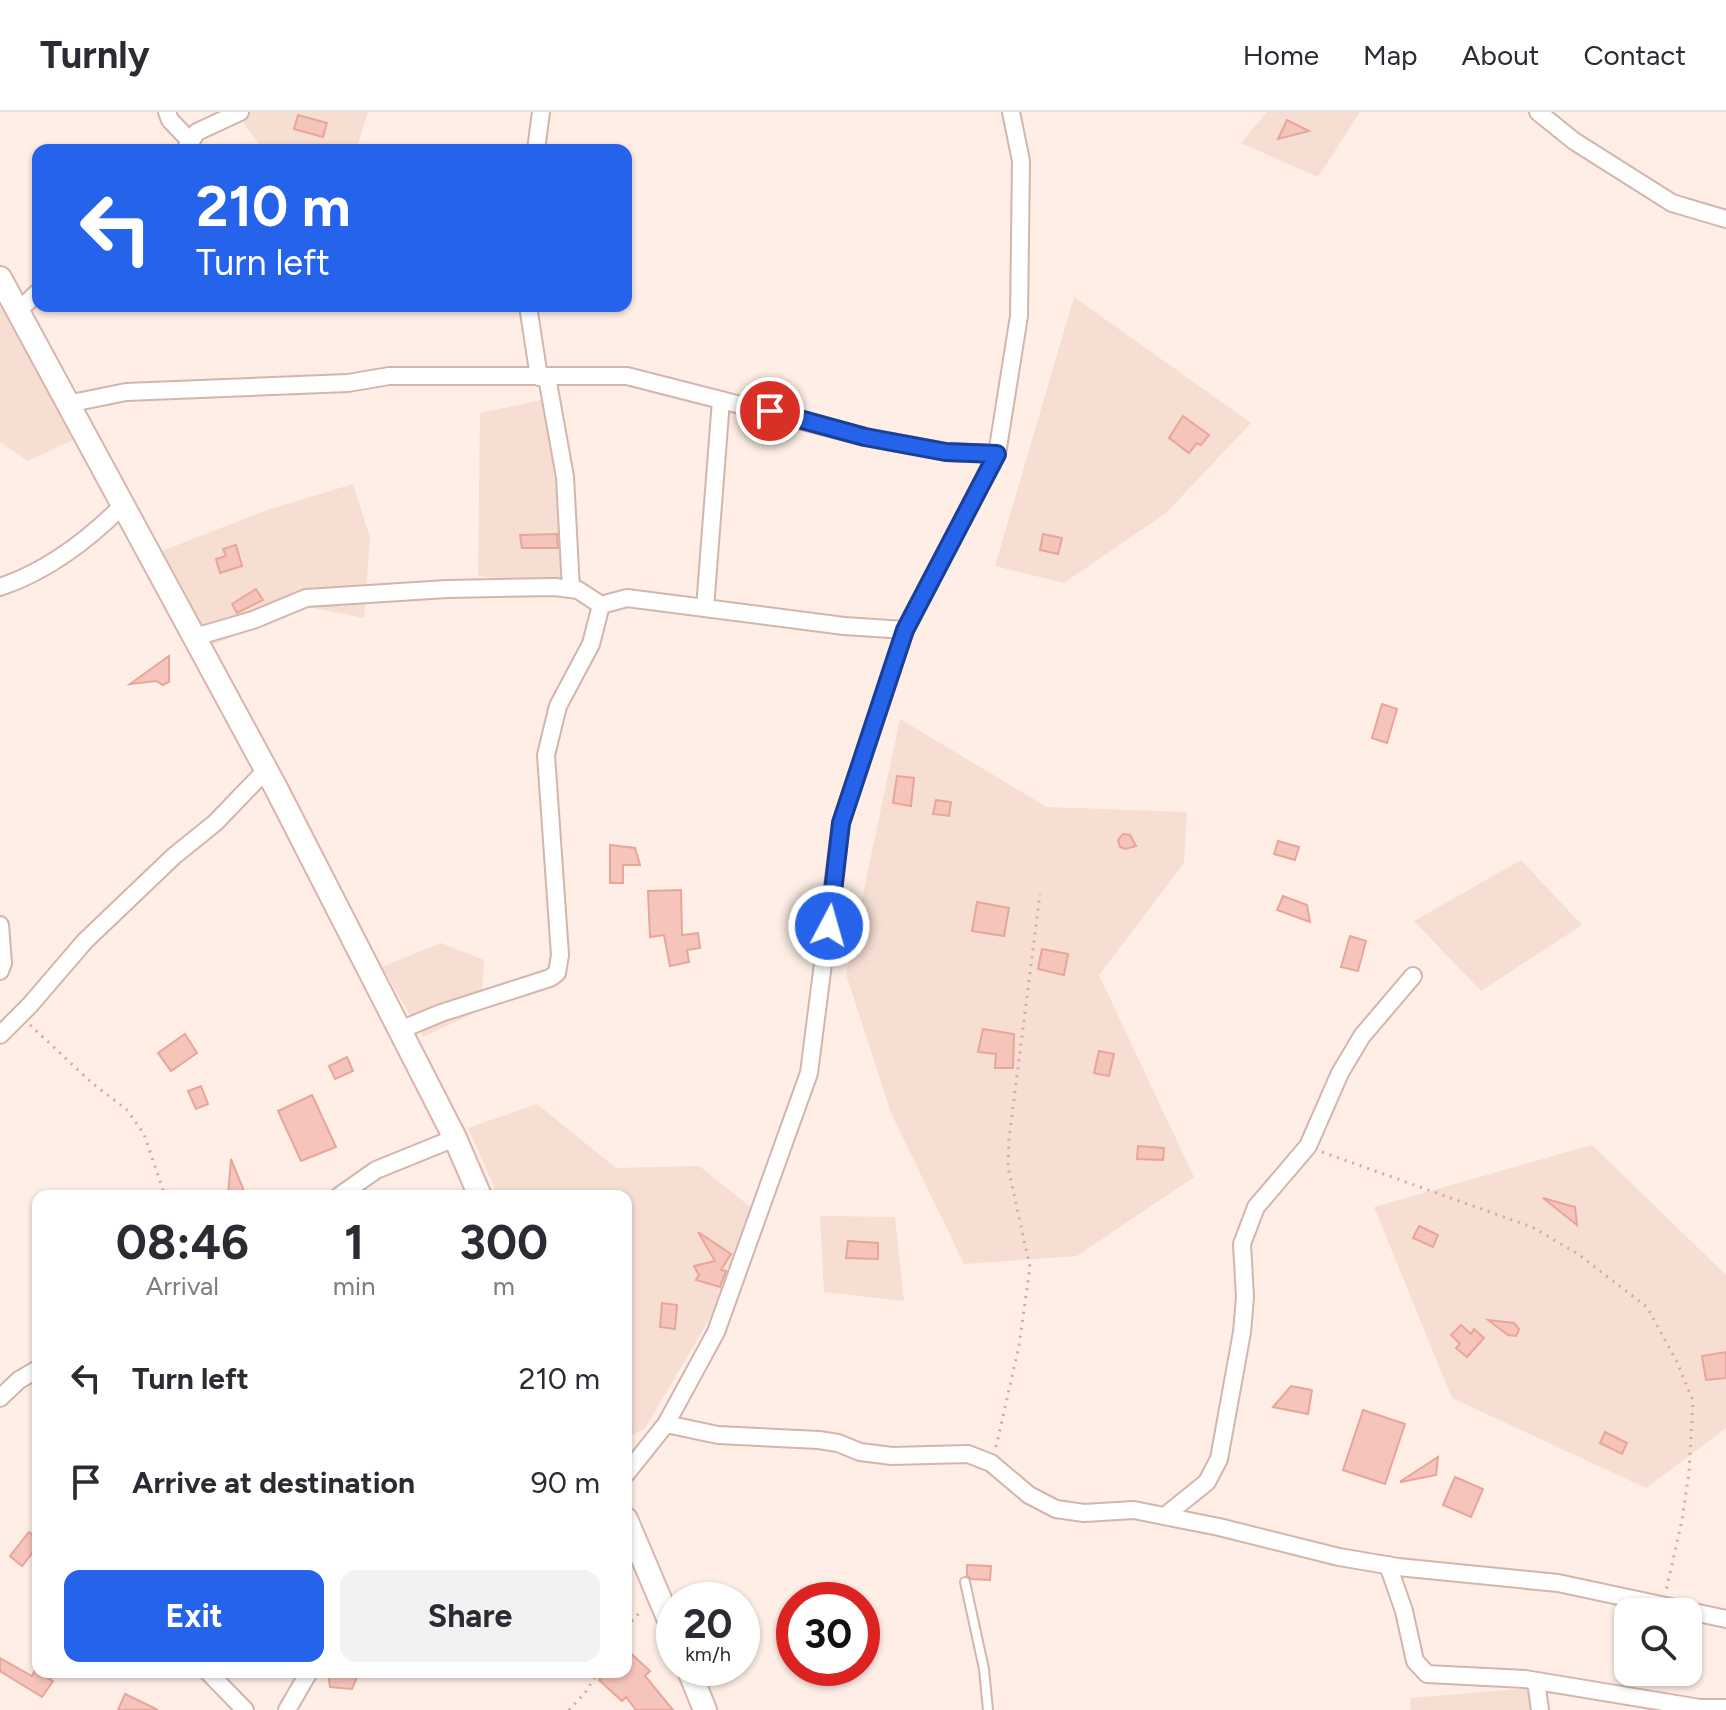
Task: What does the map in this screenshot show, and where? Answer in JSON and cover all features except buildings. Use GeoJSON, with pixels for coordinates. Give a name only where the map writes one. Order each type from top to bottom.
{"type":"FeatureCollection","features":[{"type":"Feature","properties":{"kind":"street"},"geometry":{"type":"LineString","coordinates":[[167,112],[187,144]]}},
{"type":"Feature","properties":{"kind":"street"},"geometry":{"type":"LineString","coordinates":[[189,144],[197,132],[240,112]]}},
{"type":"Feature","properties":{"kind":"street"},"geometry":{"type":"LineString","coordinates":[[537,144],[541,112]]}},
{"type":"Feature","properties":{"kind":"street"},"geometry":{"type":"LineString","coordinates":[[632,1466],[666,1424],[716,1332],[809,1073],[841,823],[905,630],[997,454],[1019,316],[1021,161],[1011,112]]}},
{"type":"Feature","properties":{"kind":"street"},"geometry":{"type":"LineString","coordinates":[[1538,112],[1574,141],[1672,203],[1726,219]]}},
{"type":"Feature","properties":{"kind":"street"},"geometry":{"type":"LineString","coordinates":[[0,278],[266,770],[455,1138],[477,1190]]}},
{"type":"Feature","properties":{"kind":"street"},"geometry":{"type":"LineString","coordinates":[[17,312],[32,298]]}},
{"type":"Feature","properties":{"kind":"street"},"geometry":{"type":"LineString","coordinates":[[529,312],[565,477],[571,589]]}},
{"type":"Feature","properties":{"kind":"street"},"geometry":{"type":"LineString","coordinates":[[67,404],[126,392],[320,385],[389,376],[627,376],[865,437],[946,452],[997,454]]}},
{"type":"Feature","properties":{"kind":"street"},"geometry":{"type":"LineString","coordinates":[[705,608],[721,400]]}},
{"type":"Feature","properties":{"kind":"street"},"geometry":{"type":"LineString","coordinates":[[0,587],[68,554],[122,506]]}},
{"type":"Feature","properties":{"kind":"street"},"geometry":{"type":"LineString","coordinates":[[195,637],[253,620],[306,598],[447,589],[571,589],[578,590],[601,605],[627,598],[844,626],[905,630]]}},
{"type":"Feature","properties":{"kind":"street"},"geometry":{"type":"LineString","coordinates":[[400,1030],[557,973],[560,955],[546,755],[558,706],[591,644],[601,605]]}},
{"type":"Feature","properties":{"kind":"street"},"geometry":{"type":"LineString","coordinates":[[1,1031],[85,941],[174,856],[215,823],[266,770]]}},
{"type":"Feature","properties":{"kind":"street"},"geometry":{"type":"LineString","coordinates":[[0,925],[3,949],[0,971]]}},
{"type":"Feature","properties":{"kind":"street"},"geometry":{"type":"LineString","coordinates":[[1166,1515],[1207,1482],[1219,1459],[1242,1332],[1245,1297],[1242,1244],[1256,1207],[1308,1146],[1340,1073],[1362,1036],[1413,976]]}},
{"type":"Feature","properties":{"kind":"street"},"geometry":{"type":"LineString","coordinates":[[348,1190],[376,1170],[455,1138]]}},
{"type":"Feature","properties":{"kind":"street"},"geometry":{"type":"LineString","coordinates":[[0,1398],[32,1372]]}},
{"type":"Feature","properties":{"kind":"street"},"geometry":{"type":"LineString","coordinates":[[666,1424],[718,1435],[819,1440],[838,1443],[860,1452],[892,1456],[968,1454],[991,1463],[1029,1495],[1056,1509],[1084,1513],[1134,1510],[1339,1557],[1558,1583],[1626,1598]]}},
{"type":"Feature","properties":{"kind":"street"},"geometry":{"type":"LineString","coordinates":[[633,1553],[656,1592]]}},
{"type":"Feature","properties":{"kind":"street"},"geometry":{"type":"LineString","coordinates":[[1388,1565],[1404,1611],[1415,1661],[1422,1671],[1442,1677],[1536,1681],[1684,1706],[1726,1708]]}},
{"type":"Feature","properties":{"kind":"street"},"geometry":{"type":"LineString","coordinates":[[1702,1614],[1726,1619]]}},
{"type":"Feature","properties":{"kind":"street"},"geometry":{"type":"LineString","coordinates":[[214,1678],[245,1710]]}},
{"type":"Feature","properties":{"kind":"street"},"geometry":{"type":"LineString","coordinates":[[287,1710],[306,1678]]}},
{"type":"Feature","properties":{"kind":"street"},"geometry":{"type":"LineString","coordinates":[[1536,1681],[1540,1710]]}},
{"type":"Feature","properties":{"kind":"street"},"geometry":{"type":"LineString","coordinates":[[695,1686],[705,1710]]}},
{"type":"Feature","properties":{"kind":"lane"},"geometry":{"type":"LineString","coordinates":[[965,1582],[984,1669],[988,1710]]}},
{"type":"Feature","properties":{"kind":"path"},"geometry":{"type":"LineString","coordinates":[[991,1463],[1019,1346],[1030,1267],[1008,1167],[1008,1152],[1040,894]]}},
{"type":"Feature","properties":{"kind":"path"},"geometry":{"type":"LineString","coordinates":[[19,1015],[92,1083],[127,1110],[144,1134],[163,1190]]}},
{"type":"Feature","properties":{"kind":"path"},"geometry":{"type":"LineString","coordinates":[[1308,1146],[1532,1227],[1578,1254],[1647,1307],[1677,1362],[1693,1401],[1689,1472],[1682,1520],[1664,1598]]}},
{"type":"Feature","properties":{"kind":"path"},"geometry":{"type":"LineString","coordinates":[[632,1621],[643,1609],[656,1604]]}},
{"type":"Feature","properties":{"kind":"path"},"geometry":{"type":"LineString","coordinates":[[569,1710],[594,1678]]}},
{"type":"Feature","properties":{"kind":"shaded area"},"geometry":{"type":"Polygon","coordinates":[[[239,112],[368,112],[358,144],[259,144],[238,115],[239,112]]]}},
{"type":"Feature","properties":{"kind":"shaded area"},"geometry":{"type":"Polygon","coordinates":[[[1267,112],[1360,112],[1318,177],[1241,143],[1267,112]]]}},
{"type":"Feature","properties":{"kind":"shaded area"},"geometry":{"type":"Polygon","coordinates":[[[1074,297],[1251,423],[1166,513],[1064,583],[995,566],[1074,297]]]}},
{"type":"Feature","properties":{"kind":"shaded area"},"geometry":{"type":"Polygon","coordinates":[[[0,299],[73,440],[28,461],[0,442],[0,299]]]}},
{"type":"Feature","properties":{"kind":"shaded area"},"geometry":{"type":"Polygon","coordinates":[[[547,399],[573,585],[478,576],[480,413],[547,399]]]}},
{"type":"Feature","properties":{"kind":"shaded area"},"geometry":{"type":"Polygon","coordinates":[[[353,484],[370,538],[364,618],[304,606],[213,645],[162,551],[267,510],[353,484]]]}},
{"type":"Feature","properties":{"kind":"shaded area"},"geometry":{"type":"Polygon","coordinates":[[[900,719],[1047,807],[1187,812],[1184,863],[1099,975],[1194,1177],[1077,1256],[964,1264],[891,1113],[846,974],[900,719]]]}},
{"type":"Feature","properties":{"kind":"shaded area"},"geometry":{"type":"Polygon","coordinates":[[[1521,860],[1582,925],[1481,991],[1414,921],[1521,860]]]}},
{"type":"Feature","properties":{"kind":"shaded area"},"geometry":{"type":"Polygon","coordinates":[[[441,943],[484,960],[481,1010],[423,1037],[382,967],[441,943]]]}},
{"type":"Feature","properties":{"kind":"shaded area"},"geometry":{"type":"Polygon","coordinates":[[[537,1104],[616,1168],[699,1166],[753,1209],[718,1305],[645,1428],[632,1436],[632,1190],[495,1190],[468,1128],[537,1104]]]}},
{"type":"Feature","properties":{"kind":"shaded area"},"geometry":{"type":"Polygon","coordinates":[[[1592,1145],[1726,1275],[1726,1428],[1646,1488],[1452,1398],[1374,1207],[1592,1145]]]}},
{"type":"Feature","properties":{"kind":"shaded area"},"geometry":{"type":"Polygon","coordinates":[[[820,1216],[895,1217],[904,1301],[824,1292],[820,1216]]]}},
{"type":"Feature","properties":{"kind":"shaded area"},"geometry":{"type":"Polygon","coordinates":[[[1531,1688],[1531,1710],[1411,1710],[1410,1698],[1531,1688]]]}},
{"type":"Feature","properties":{"kind":"route"},"geometry":{"type":"LineString","coordinates":[[770,411],[865,437],[946,452],[997,454],[905,630],[841,823],[829,926]]}}]}
